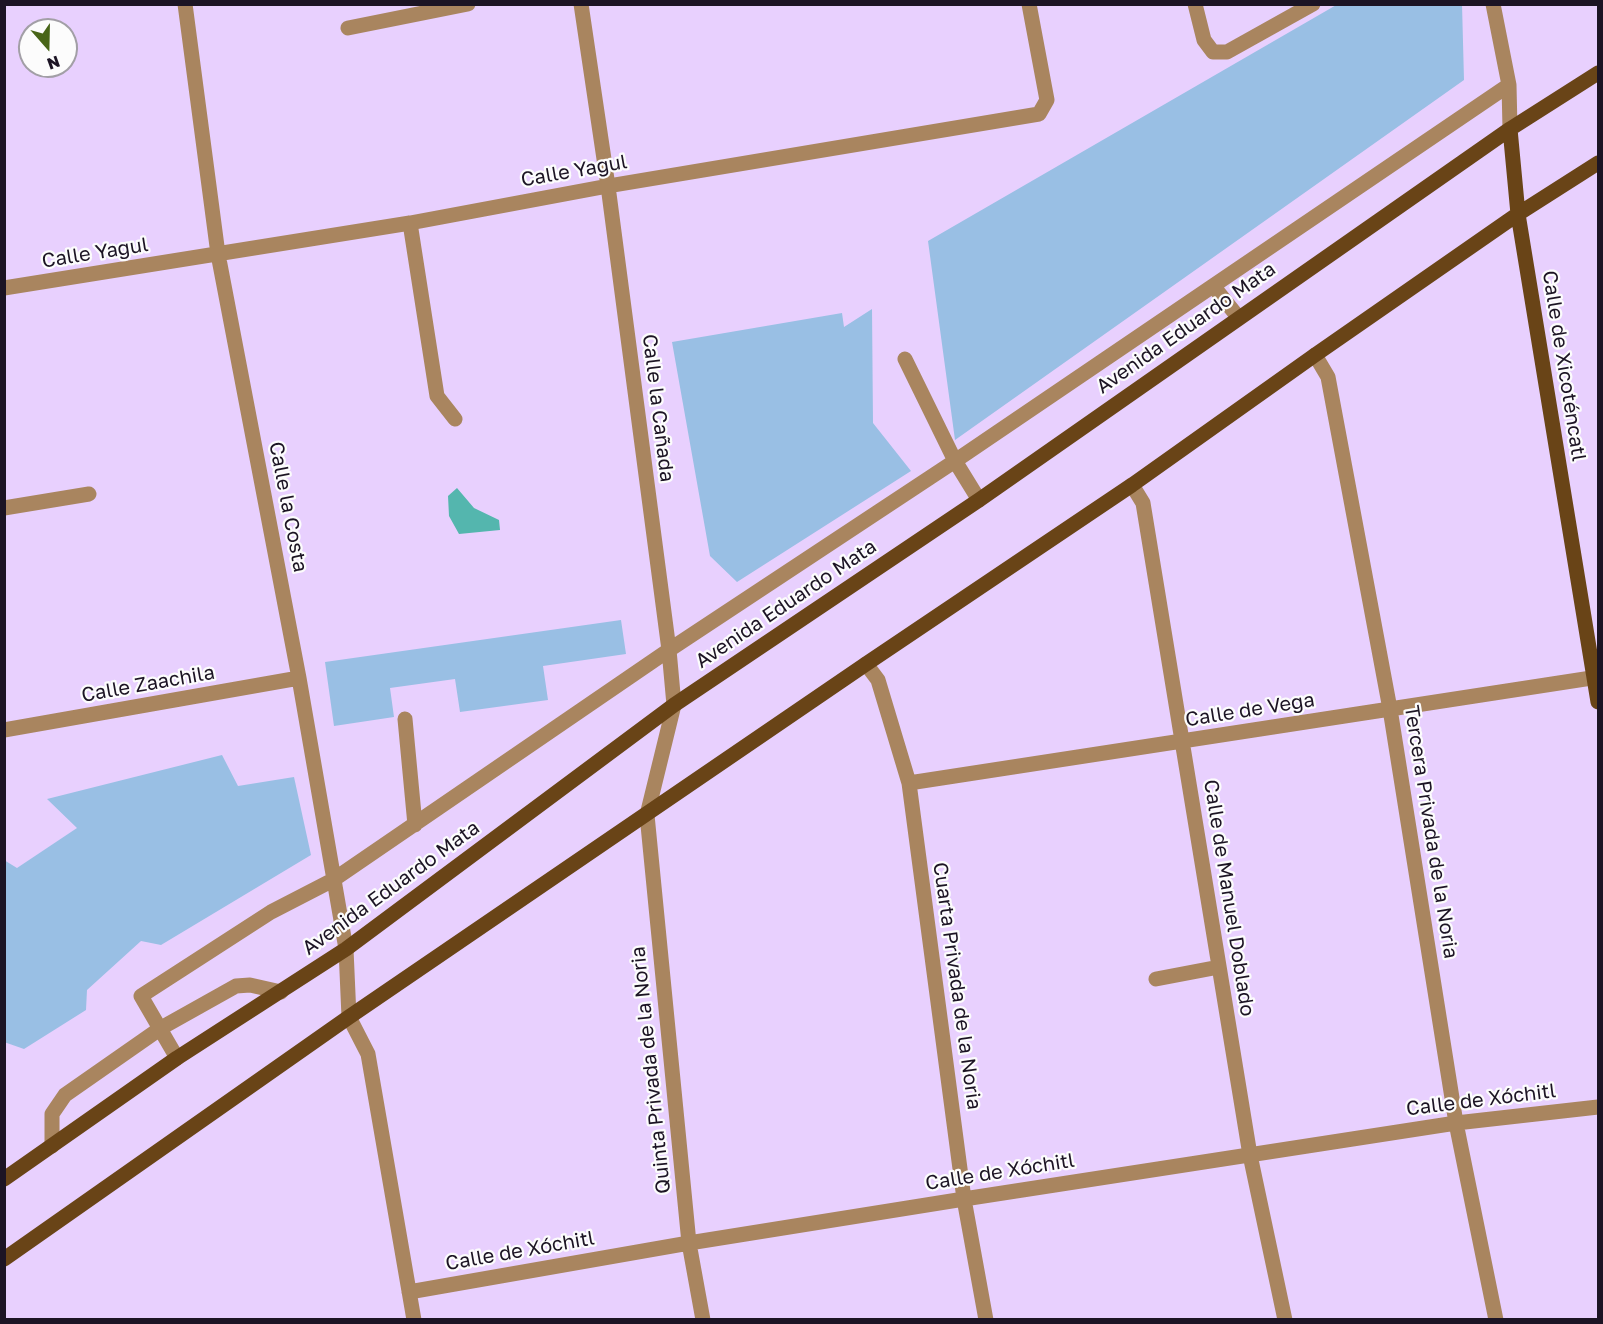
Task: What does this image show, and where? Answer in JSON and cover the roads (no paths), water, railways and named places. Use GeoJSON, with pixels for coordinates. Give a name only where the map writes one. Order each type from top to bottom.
{"type":"FeatureCollection","features":[{"type":"Feature","properties":{"kind":"main road","name":"Avenida Eduardo Mata"},"geometry":{"type":"LineString","coordinates":[[4,1179],[177,1058],[346,950],[674,705],[979,500],[1510,129],[1599,73]]}},
{"type":"Feature","properties":{"kind":"main road","name":"Calle de Xicoténcatl"},"geometry":{"type":"LineString","coordinates":[[1510,129],[1518,214],[1599,702]]}},
{"type":"Feature","properties":{"kind":"main road"},"geometry":{"type":"LineString","coordinates":[[4,1259],[349,1017],[1132,485],[1518,214],[1599,163]]}},
{"type":"Feature","properties":{"kind":"street","name":"Calle la Costa"},"geometry":{"type":"LineString","coordinates":[[185,4],[218,254],[299,678],[346,950],[349,1017]]}},
{"type":"Feature","properties":{"kind":"street"},"geometry":{"type":"LineString","coordinates":[[348,28],[468,4]]}},
{"type":"Feature","properties":{"kind":"street","name":"Calle la Cañada"},"geometry":{"type":"LineString","coordinates":[[581,4],[608,186],[669,650],[674,705],[646,815]]}},
{"type":"Feature","properties":{"kind":"street","name":"Calle Yagul"},"geometry":{"type":"LineString","coordinates":[[4,288],[410,223],[608,186],[1039,114],[1047,100],[1029,4]]}},
{"type":"Feature","properties":{"kind":"street"},"geometry":{"type":"LineString","coordinates":[[1196,4],[1204,40],[1213,52],[1227,52],[1312,4]]}},
{"type":"Feature","properties":{"kind":"street"},"geometry":{"type":"LineString","coordinates":[[1494,4],[1509,85],[1510,129]]}},
{"type":"Feature","properties":{"kind":"street"},"geometry":{"type":"LineString","coordinates":[[177,1058],[141,996],[271,912],[333,880],[669,650],[1214,287],[1509,85]]}},
{"type":"Feature","properties":{"kind":"street"},"geometry":{"type":"LineString","coordinates":[[410,223],[437,396],[455,419]]}},
{"type":"Feature","properties":{"kind":"street"},"geometry":{"type":"LineString","coordinates":[[1214,287],[1238,317]]}},
{"type":"Feature","properties":{"kind":"street","name":"Tercera Privada de la Noria"},"geometry":{"type":"LineString","coordinates":[[1315,355],[1329,377],[1390,709],[1456,1123],[1496,1320]]}},
{"type":"Feature","properties":{"kind":"street"},"geometry":{"type":"LineString","coordinates":[[905,359],[955,461],[979,500]]}},
{"type":"Feature","properties":{"kind":"street","name":"Calle de Manuel Doblado"},"geometry":{"type":"LineString","coordinates":[[1132,485],[1143,503],[1250,1155],[1285,1320]]}},
{"type":"Feature","properties":{"kind":"street"},"geometry":{"type":"LineString","coordinates":[[4,508],[89,494]]}},
{"type":"Feature","properties":{"kind":"street","name":"Cuarta Privada de la Noria"},"geometry":{"type":"LineString","coordinates":[[866,664],[878,680],[909,783],[964,1198],[986,1320]]}},
{"type":"Feature","properties":{"kind":"street","name":"Calle Zaachila"},"geometry":{"type":"LineString","coordinates":[[4,730],[299,678]]}},
{"type":"Feature","properties":{"kind":"street","name":"Calle de Vega"},"geometry":{"type":"LineString","coordinates":[[909,783],[1596,678]]}},
{"type":"Feature","properties":{"kind":"street"},"geometry":{"type":"LineString","coordinates":[[405,719],[415,825]]}},
{"type":"Feature","properties":{"kind":"street","name":"Quinta Privada de la Noria"},"geometry":{"type":"LineString","coordinates":[[646,815],[689,1243],[703,1320]]}},
{"type":"Feature","properties":{"kind":"street"},"geometry":{"type":"LineString","coordinates":[[1156,979],[1219,967]]}},
{"type":"Feature","properties":{"kind":"street"},"geometry":{"type":"LineString","coordinates":[[52,1146],[52,1114],[65,1095],[161,1028],[236,986],[250,985],[281,992]]}},
{"type":"Feature","properties":{"kind":"street"},"geometry":{"type":"LineString","coordinates":[[349,1017],[368,1054],[414,1320]]}},
{"type":"Feature","properties":{"kind":"street","name":"Calle de Xóchitl"},"geometry":{"type":"LineString","coordinates":[[409,1292],[964,1198],[1456,1123],[1599,1107]]}}]}
